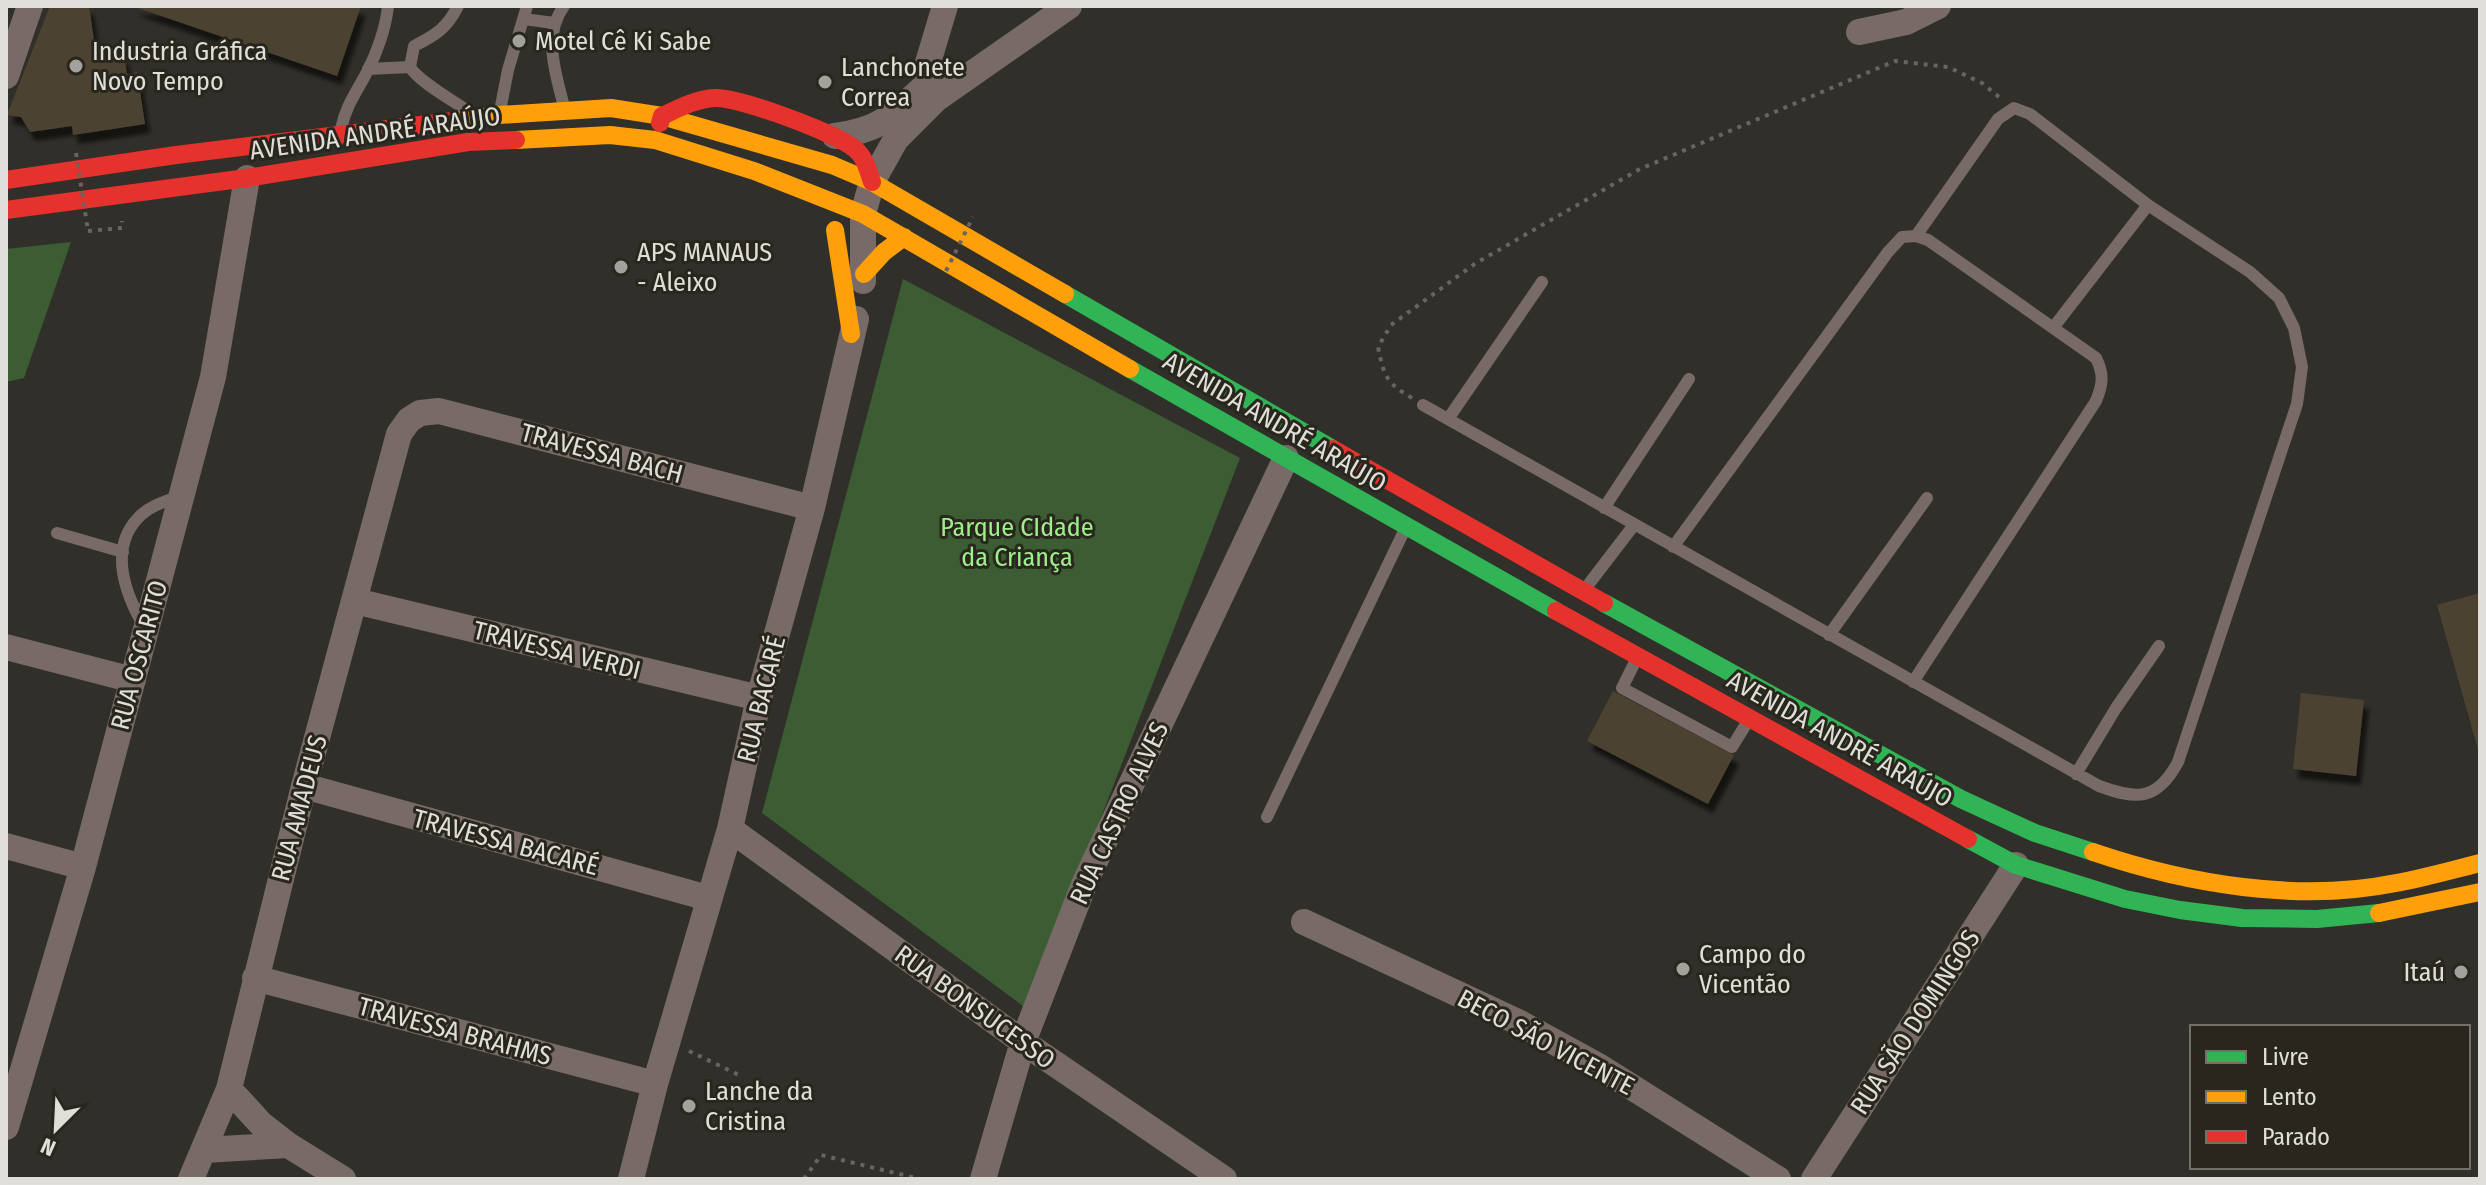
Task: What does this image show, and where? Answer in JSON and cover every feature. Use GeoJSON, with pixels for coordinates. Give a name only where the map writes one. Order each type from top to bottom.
{"type":"FeatureCollection","features":[{"type":"Feature","properties":{"kind":"main road"},"geometry":{"type":"LineString","coordinates":[[682,167],[655,140],[662,116],[699,100],[721,98],[835,136],[855,149],[865,161],[872,182]]}},
{"type":"Feature","properties":{"kind":"main road","name":"AVENIDA ANDRÉ ARAÚJO"},"geometry":{"type":"LineString","coordinates":[[6,180],[176,155],[499,115],[611,108],[662,116],[832,165],[872,182],[1583,591],[1961,799],[2035,833],[2107,857],[2195,879],[2249,888],[2317,891],[2394,884],[2480,863]]}},
{"type":"Feature","properties":{"kind":"main road","name":"AVENIDA ANDRÉ ARAÚJO"},"geometry":{"type":"LineString","coordinates":[[6,210],[247,178],[468,142],[610,135],[655,140],[754,171],[863,214],[1637,657],[2016,865],[2125,899],[2242,918],[2317,919],[2384,913],[2480,892]]}},
{"type":"Feature","properties":{"kind":"main road"},"geometry":{"type":"LineString","coordinates":[[851,334],[828,227],[863,214]]}},
{"type":"Feature","properties":{"kind":"main road"},"geometry":{"type":"LineString","coordinates":[[864,274],[884,252],[904,237]]}},
{"type":"Feature","properties":{"kind":"street"},"geometry":{"type":"LineString","coordinates":[[6,76],[30,6]]}},
{"type":"Feature","properties":{"kind":"street"},"geometry":{"type":"LineString","coordinates":[[932,92],[927,66],[945,6]]}},
{"type":"Feature","properties":{"kind":"street"},"geometry":{"type":"LineString","coordinates":[[835,136],[875,127],[1069,6]]}},
{"type":"Feature","properties":{"kind":"street"},"geometry":{"type":"LineString","coordinates":[[1859,32],[1906,22],[1938,6]]}},
{"type":"Feature","properties":{"kind":"street","name":"RUA BACARÉ"},"geometry":{"type":"LineString","coordinates":[[631,1179],[655,1084],[730,829],[759,698],[812,508],[860,306],[864,274],[863,214],[872,182],[896,139],[932,92]]}},
{"type":"Feature","properties":{"kind":"street","name":"RUA OSCARITO"},"geometry":{"type":"LineString","coordinates":[[6,1127],[15,1060],[83,867],[213,377],[247,178]]}},
{"type":"Feature","properties":{"kind":"street","name":"TRAVESSA BACH"},"geometry":{"type":"LineString","coordinates":[[399,434],[409,420],[420,413],[439,411],[812,508]]}},
{"type":"Feature","properties":{"kind":"street","name":"RUA AMADEUS"},"geometry":{"type":"LineString","coordinates":[[191,1179],[229,1089],[304,786],[399,434]]}},
{"type":"Feature","properties":{"kind":"street","name":"RUA CASTRO ALVES"},"geometry":{"type":"LineString","coordinates":[[983,1179],[1023,1042],[1085,882],[1286,458]]}},
{"type":"Feature","properties":{"kind":"street","name":"TRAVESSA VERDI"},"geometry":{"type":"LineString","coordinates":[[355,601],[759,698]]}},
{"type":"Feature","properties":{"kind":"street"},"geometry":{"type":"LineString","coordinates":[[6,647],[133,680]]}},
{"type":"Feature","properties":{"kind":"street","name":"TRAVESSA BACARÉ"},"geometry":{"type":"LineString","coordinates":[[304,786],[708,898]]}},
{"type":"Feature","properties":{"kind":"street","name":"RUA BONSUCESSO"},"geometry":{"type":"LineString","coordinates":[[730,829],[1023,1042],[1224,1179]]}},
{"type":"Feature","properties":{"kind":"street"},"geometry":{"type":"LineString","coordinates":[[6,846],[83,867]]}},
{"type":"Feature","properties":{"kind":"street","name":"RUA SÃO DOMINGOS"},"geometry":{"type":"LineString","coordinates":[[1814,1179],[2016,865]]}},
{"type":"Feature","properties":{"kind":"street","name":"BECO SÃO VICENTE"},"geometry":{"type":"LineString","coordinates":[[1304,922],[1518,1022],[1600,1067],[1778,1179]]}},
{"type":"Feature","properties":{"kind":"street","name":"TRAVESSA BRAHMS"},"geometry":{"type":"LineString","coordinates":[[255,978],[655,1084]]}},
{"type":"Feature","properties":{"kind":"street"},"geometry":{"type":"LineString","coordinates":[[229,1089],[261,1124],[288,1145],[343,1179]]}},
{"type":"Feature","properties":{"kind":"street"},"geometry":{"type":"LineString","coordinates":[[204,1150],[288,1145]]}},
{"type":"Feature","properties":{"kind":"lane"},"geometry":{"type":"LineString","coordinates":[[340,135],[346,108],[368,69],[388,6]]}},
{"type":"Feature","properties":{"kind":"lane"},"geometry":{"type":"LineString","coordinates":[[457,6],[450,23],[414,46],[410,67],[416,77],[477,118]]}},
{"type":"Feature","properties":{"kind":"lane"},"geometry":{"type":"LineString","coordinates":[[564,6],[554,23],[552,54],[565,110]]}},
{"type":"Feature","properties":{"kind":"lane"},"geometry":{"type":"LineString","coordinates":[[499,115],[508,70],[526,12],[554,23]]}},
{"type":"Feature","properties":{"kind":"lane"},"geometry":{"type":"LineString","coordinates":[[368,69],[410,67]]}},
{"type":"Feature","properties":{"kind":"lane"},"geometry":{"type":"LineString","coordinates":[[1423,405],[2076,774],[2126,796],[2154,792],[2169,778],[2183,747],[2297,404],[2302,367],[2294,328],[2279,298],[2250,272],[2148,205],[2030,114],[2014,108],[1998,119],[1916,236]]}},
{"type":"Feature","properties":{"kind":"lane"},"geometry":{"type":"LineString","coordinates":[[2053,328],[2148,205]]}},
{"type":"Feature","properties":{"kind":"lane"},"geometry":{"type":"LineString","coordinates":[[1673,547],[1888,252],[1902,237],[1916,236],[1928,240],[2096,358],[2103,371],[2102,386],[2096,401],[1913,682]]}},
{"type":"Feature","properties":{"kind":"lane"},"geometry":{"type":"LineString","coordinates":[[1448,419],[1542,282]]}},
{"type":"Feature","properties":{"kind":"lane"},"geometry":{"type":"LineString","coordinates":[[1604,508],[1689,379]]}},
{"type":"Feature","properties":{"kind":"lane"},"geometry":{"type":"LineString","coordinates":[[146,629],[126,590],[121,564],[126,537],[137,518],[156,505],[182,495]]}},
{"type":"Feature","properties":{"kind":"lane"},"geometry":{"type":"LineString","coordinates":[[1829,635],[1927,498]]}},
{"type":"Feature","properties":{"kind":"lane"},"geometry":{"type":"LineString","coordinates":[[1583,591],[1634,525]]}},
{"type":"Feature","properties":{"kind":"lane"},"geometry":{"type":"LineString","coordinates":[[1267,817],[1406,526]]}},
{"type":"Feature","properties":{"kind":"lane"},"geometry":{"type":"LineString","coordinates":[[57,533],[123,552]]}},
{"type":"Feature","properties":{"kind":"lane"},"geometry":{"type":"LineString","coordinates":[[2076,774],[2159,646]]}},
{"type":"Feature","properties":{"kind":"lane"},"geometry":{"type":"LineString","coordinates":[[1637,657],[1622,688],[1732,747],[1750,719]]}},
{"type":"Feature","properties":{"kind":"path"},"geometry":{"type":"LineString","coordinates":[[1423,405],[1394,388],[1384,375],[1378,347],[1391,325],[1476,263],[1640,169],[1895,61],[1948,67],[1982,83],[2014,108]]}},
{"type":"Feature","properties":{"kind":"path"},"geometry":{"type":"LineString","coordinates":[[76,153],[88,231],[122,228]]}},
{"type":"Feature","properties":{"kind":"path"},"geometry":{"type":"LineString","coordinates":[[946,271],[973,217]]}},
{"type":"Feature","properties":{"kind":"path"},"geometry":{"type":"LineString","coordinates":[[668,1040],[741,1076]]}},
{"type":"Feature","properties":{"kind":"path"},"geometry":{"type":"LineString","coordinates":[[804,1179],[821,1155],[920,1179]]}},
{"type":"Feature","properties":{"kind":"green space"},"geometry":{"type":"Polygon","coordinates":[[[71,242],[24,378],[6,382],[6,249],[71,242]]]}},
{"type":"Feature","properties":{"kind":"green space","name":"Parque CIdade da Criança"},"geometry":{"type":"Polygon","coordinates":[[[903,279],[1240,458],[1027,1009],[762,813],[903,279]]]}},
{"type":"Feature","properties":{"kind":"building","name":"Industria Gráfica Novo Tempo"},"geometry":{"type":"Polygon","coordinates":[[[50,6],[89,6],[97,60],[124,56],[127,74],[137,72],[145,124],[73,135],[72,126],[30,132],[21,117],[7,115],[50,6]]]}},
{"type":"Feature","properties":{"kind":"building","name":"Industria Gráfica Novo Tempo"},"geometry":{"type":"Polygon","coordinates":[[[132,6],[361,6],[337,76],[132,6]]]}},
{"type":"Feature","properties":{"kind":"building"},"geometry":{"type":"Polygon","coordinates":[[[2480,593],[2480,752],[2479,753],[2437,605],[2480,593]]]}},
{"type":"Feature","properties":{"kind":"building"},"geometry":{"type":"Polygon","coordinates":[[[1613,691],[1734,755],[1708,804],[1587,741],[1613,691]]]}},
{"type":"Feature","properties":{"kind":"building"},"geometry":{"type":"Polygon","coordinates":[[[2301,693],[2364,700],[2356,776],[2293,769],[2301,693]]]}},
{"type":"Feature","properties":{"kind":"traffic: fast"},"geometry":{"type":"LineString","coordinates":[[1065,294],[1333,449]]}},
{"type":"Feature","properties":{"kind":"traffic: fast"},"geometry":{"type":"LineString","coordinates":[[1130,369],[1556,611]]}},
{"type":"Feature","properties":{"kind":"traffic: fast"},"geometry":{"type":"LineString","coordinates":[[1604,603],[1961,799],[2035,833],[2093,852]]}},
{"type":"Feature","properties":{"kind":"traffic: fast"},"geometry":{"type":"LineString","coordinates":[[1968,839],[2016,865],[2125,899],[2180,910],[2242,918],[2317,919],[2379,913]]}},
{"type":"Feature","properties":{"kind":"traffic: slow"},"geometry":{"type":"LineString","coordinates":[[453,121],[611,108],[662,116],[832,165],[872,182],[1065,294]]}},
{"type":"Feature","properties":{"kind":"traffic: slow"},"geometry":{"type":"LineString","coordinates":[[516,140],[610,135],[655,140],[754,171],[863,214],[1130,369]]}},
{"type":"Feature","properties":{"kind":"traffic: slow"},"geometry":{"type":"LineString","coordinates":[[835,230],[851,334]]}},
{"type":"Feature","properties":{"kind":"traffic: slow"},"geometry":{"type":"LineString","coordinates":[[864,274],[884,252],[904,237]]}},
{"type":"Feature","properties":{"kind":"traffic: slow"},"geometry":{"type":"LineString","coordinates":[[2093,852],[2204,881],[2282,890],[2359,889],[2480,863]]}},
{"type":"Feature","properties":{"kind":"traffic: slow"},"geometry":{"type":"LineString","coordinates":[[2379,913],[2480,892]]}},
{"type":"Feature","properties":{"kind":"traffic: jam"},"geometry":{"type":"LineString","coordinates":[[660,123],[662,116],[701,100],[715,98],[744,103],[845,142],[861,156],[872,182]]}},
{"type":"Feature","properties":{"kind":"traffic: jam"},"geometry":{"type":"LineString","coordinates":[[6,180],[176,155],[453,121]]}},
{"type":"Feature","properties":{"kind":"traffic: jam"},"geometry":{"type":"LineString","coordinates":[[6,210],[247,178],[468,142],[516,140]]}},
{"type":"Feature","properties":{"kind":"traffic: jam"},"geometry":{"type":"LineString","coordinates":[[1333,449],[1604,603]]}},
{"type":"Feature","properties":{"kind":"traffic: jam"},"geometry":{"type":"LineString","coordinates":[[1556,611],[1968,839]]}},
{"type":"Feature","properties":{"kind":"place","name":"Motel Cê Ki Sabe"},"geometry":{"type":"Point","coordinates":[519,41]}},
{"type":"Feature","properties":{"kind":"place","name":"Industria Gráfica Novo Tempo"},"geometry":{"type":"Point","coordinates":[76,66]}},
{"type":"Feature","properties":{"kind":"place","name":"Lanchonete Correa"},"geometry":{"type":"Point","coordinates":[825,82]}},
{"type":"Feature","properties":{"kind":"place","name":"APS MANAUS - Aleixo"},"geometry":{"type":"Point","coordinates":[621,267]}},
{"type":"Feature","properties":{"kind":"place","name":"Campo do Vicentão"},"geometry":{"type":"Point","coordinates":[1683,969]}},
{"type":"Feature","properties":{"kind":"place","name":"Itaú"},"geometry":{"type":"Point","coordinates":[2461,972]}},
{"type":"Feature","properties":{"kind":"place","name":"Lanche da Cristina"},"geometry":{"type":"Point","coordinates":[689,1106]}}]}
